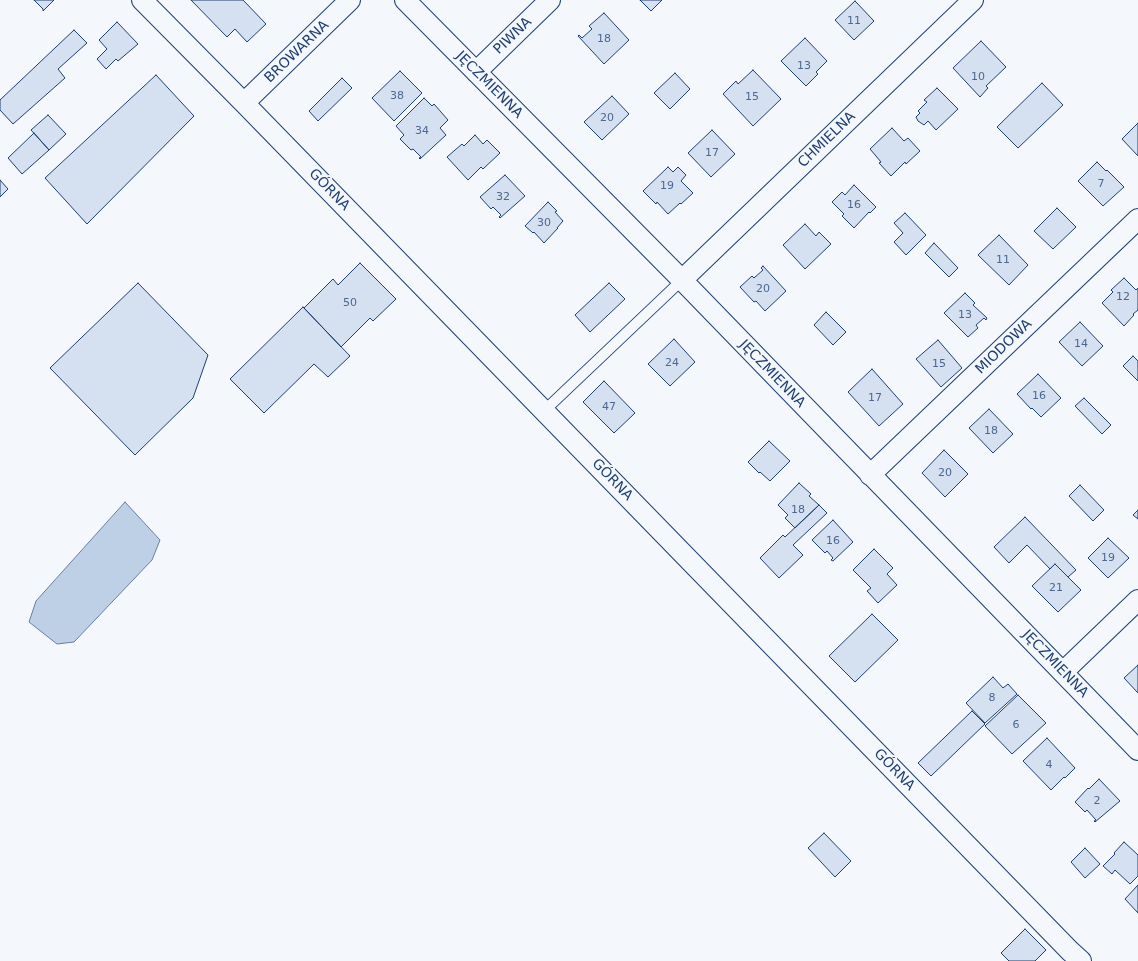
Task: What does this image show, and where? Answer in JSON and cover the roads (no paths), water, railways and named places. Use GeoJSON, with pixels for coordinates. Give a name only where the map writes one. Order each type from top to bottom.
{"type":"FeatureCollection","features":[{"type":"Feature","properties":{"kind":"street","name":"GÓRNA"},"geometry":{"type":"LineString","coordinates":[[142,0],[1081,961]]}},
{"type":"Feature","properties":{"kind":"street","name":"BROWARNA"},"geometry":{"type":"LineString","coordinates":[[244,103],[350,0]]}},
{"type":"Feature","properties":{"kind":"street","name":"JĘCZMIENNA"},"geometry":{"type":"LineString","coordinates":[[405,0],[682,280],[1138,750]]}},
{"type":"Feature","properties":{"kind":"street","name":"PIWNA"},"geometry":{"type":"LineString","coordinates":[[476,72],[550,0]]}},
{"type":"Feature","properties":{"kind":"street","name":"CHMIELNA"},"geometry":{"type":"LineString","coordinates":[[682,280],[973,0]]}},
{"type":"Feature","properties":{"kind":"street","name":"MIODOWA"},"geometry":{"type":"LineString","coordinates":[[870,475],[1138,219]]}},
{"type":"Feature","properties":{"kind":"street"},"geometry":{"type":"LineString","coordinates":[[1063,672],[1138,600]]}},
{"type":"Feature","properties":{"kind":"lane"},"geometry":{"type":"LineString","coordinates":[[544,411],[682,280]]}},
{"type":"Feature","properties":{"kind":"water"},"geometry":{"type":"Polygon","coordinates":[[[125,502],[160,540],[152,560],[74,642],[57,644],[29,622],[36,601],[125,502]]]}}]}
